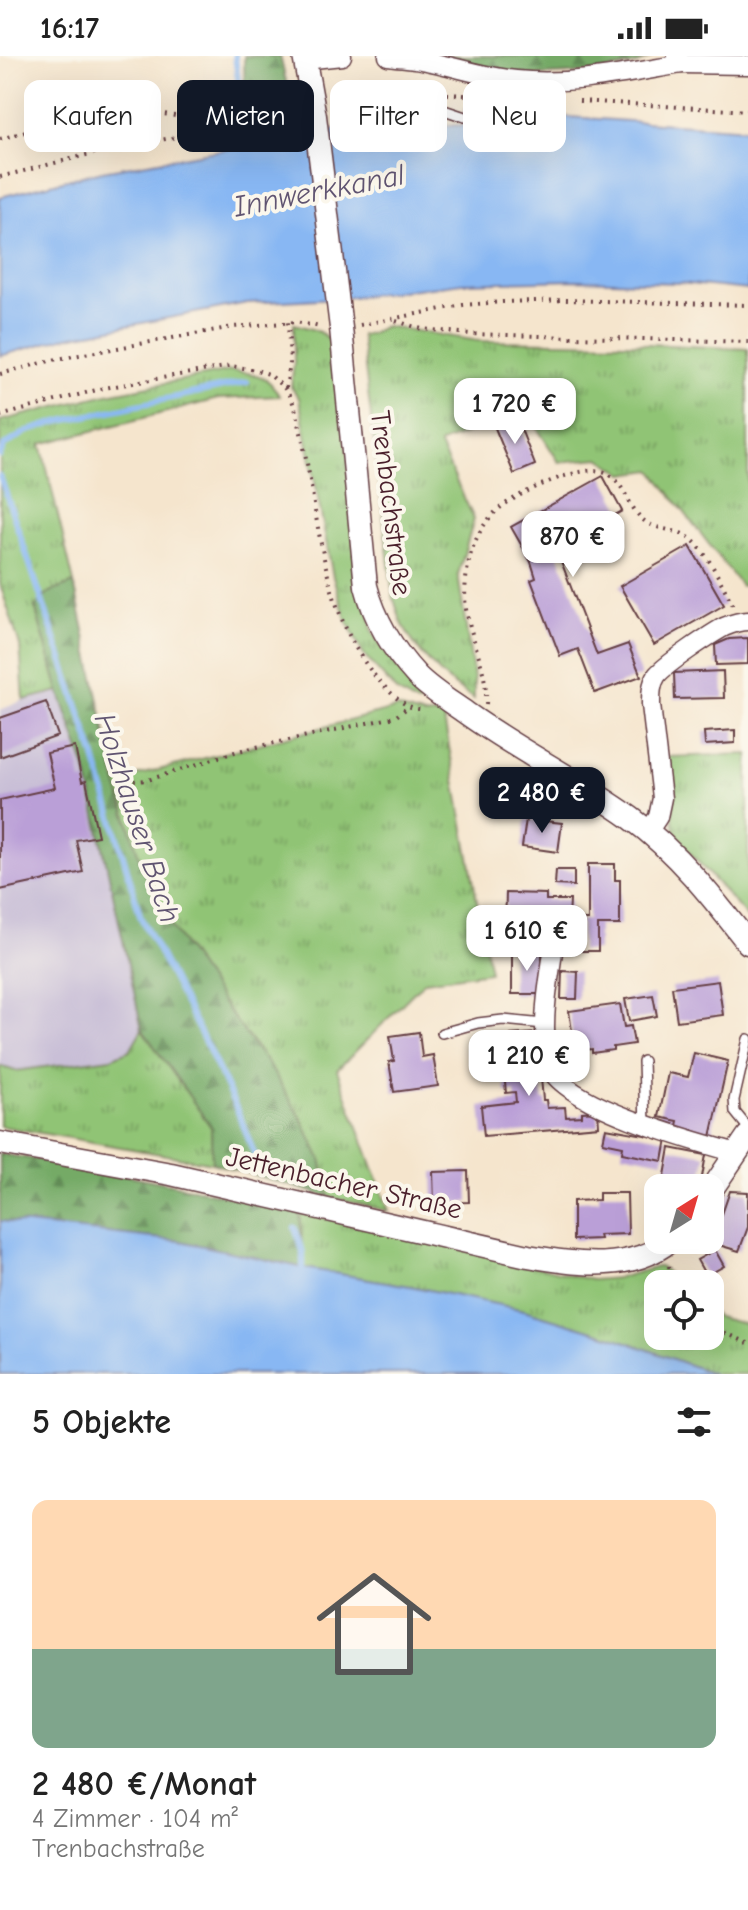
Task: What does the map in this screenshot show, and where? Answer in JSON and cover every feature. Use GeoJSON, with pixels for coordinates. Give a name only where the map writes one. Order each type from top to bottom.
{"type":"FeatureCollection","features":[{"type":"Feature","properties":{"kind":"street"},"geometry":{"type":"LineString","coordinates":[[304,58],[342,56]]}},
{"type":"Feature","properties":{"kind":"street"},"geometry":{"type":"LineString","coordinates":[[388,56],[428,61],[482,76],[519,81],[604,77],[680,60],[748,65]]}},
{"type":"Feature","properties":{"kind":"street","name":"Trenbachstraße"},"geometry":{"type":"LineString","coordinates":[[304,58],[308,80]]}},
{"type":"Feature","properties":{"kind":"street","name":"Trenbachstraße"},"geometry":{"type":"LineString","coordinates":[[314,111],[341,328],[364,564],[370,600],[382,628],[419,678],[442,697],[605,800],[648,832],[675,856],[748,943]]}},
{"type":"Feature","properties":{"kind":"street"},"geometry":{"type":"LineString","coordinates":[[648,832],[658,817],[662,798],[651,705],[657,675],[722,628],[745,621]]}},
{"type":"Feature","properties":{"kind":"street"},"geometry":{"type":"LineString","coordinates":[[555,936],[544,1024],[548,1064],[562,1084],[645,1125],[743,1145],[723,1174]]}},
{"type":"Feature","properties":{"kind":"street","name":"Jettenbacher Straße"},"geometry":{"type":"LineString","coordinates":[[0,1143],[171,1174],[562,1262],[623,1262],[647,1254]]}},
{"type":"Feature","properties":{"kind":"lane"},"geometry":{"type":"LineString","coordinates":[[442,1033],[503,1020],[544,1024]]}},
{"type":"Feature","properties":{"kind":"lane"},"geometry":{"type":"LineString","coordinates":[[748,1039],[734,1100],[735,1112],[748,1128]]}},
{"type":"Feature","properties":{"kind":"lane"},"geometry":{"type":"LineString","coordinates":[[643,1061],[645,1125]]}},
{"type":"Feature","properties":{"kind":"path"},"geometry":{"type":"LineString","coordinates":[[578,101],[748,111]]}},
{"type":"Feature","properties":{"kind":"path"},"geometry":{"type":"LineString","coordinates":[[0,139],[88,118],[136,112],[177,117]]}},
{"type":"Feature","properties":{"kind":"path"},"geometry":{"type":"LineString","coordinates":[[0,177],[98,152],[177,137]]}},
{"type":"Feature","properties":{"kind":"path"},"geometry":{"type":"LineString","coordinates":[[0,374],[57,359],[265,323],[296,322],[313,327],[341,328],[463,305],[503,302],[565,300],[748,305]]}},
{"type":"Feature","properties":{"kind":"path"},"geometry":{"type":"LineString","coordinates":[[394,320],[422,329],[470,334],[748,342]]}},
{"type":"Feature","properties":{"kind":"path"},"geometry":{"type":"LineString","coordinates":[[285,389],[290,363],[288,322]]}},
{"type":"Feature","properties":{"kind":"path"},"geometry":{"type":"LineString","coordinates":[[0,416],[104,388],[231,366],[269,374],[285,389],[297,414],[324,562],[344,628],[372,674],[408,707],[420,710],[430,707],[442,697]]}},
{"type":"Feature","properties":{"kind":"path"},"geometry":{"type":"LineString","coordinates":[[484,726],[486,697],[480,660],[466,612],[466,571],[471,551],[488,519],[501,506],[527,491],[587,470],[609,473],[641,518],[653,526],[682,534],[696,542],[745,621]]}},
{"type":"Feature","properties":{"kind":"path"},"geometry":{"type":"LineString","coordinates":[[117,765],[132,781],[148,780],[238,751],[395,717],[408,707]]}},
{"type":"Feature","properties":{"kind":"path"},"geometry":{"type":"LineString","coordinates":[[724,1332],[748,1343]]}},
{"type":"Feature","properties":{"kind":"shaded area"},"geometry":{"type":"Polygon","coordinates":[[[59,691],[86,769],[142,1029],[130,1050],[111,1058],[15,1071],[0,1066],[0,710],[59,691]]]}},
{"type":"Feature","properties":{"kind":"green space"},"geometry":{"type":"Polygon","coordinates":[[[244,56],[280,56],[286,80],[244,80],[244,56]]]}},
{"type":"Feature","properties":{"kind":"green space"},"geometry":{"type":"Polygon","coordinates":[[[442,56],[653,56],[643,62],[608,70],[545,75],[516,74],[442,56]]]}},
{"type":"Feature","properties":{"kind":"green space"},"geometry":{"type":"Polygon","coordinates":[[[294,324],[322,334],[333,347],[372,631],[397,667],[428,697],[425,702],[417,704],[397,692],[363,654],[346,619],[333,577],[299,398],[291,387],[294,324]]]}},
{"type":"Feature","properties":{"kind":"green space"},"geometry":{"type":"Polygon","coordinates":[[[385,326],[479,341],[627,343],[748,349],[748,585],[741,586],[652,470],[624,474],[600,458],[559,462],[525,409],[439,444],[474,519],[458,575],[474,679],[474,699],[463,692],[442,675],[414,644],[401,621],[393,597],[361,335],[385,326]]]}},
{"type":"Feature","properties":{"kind":"green space"},"geometry":{"type":"Polygon","coordinates":[[[230,371],[265,379],[279,396],[218,399],[41,444],[74,583],[48,593],[35,607],[59,691],[24,700],[20,646],[0,584],[0,421],[107,394],[230,371]]]}},
{"type":"Feature","properties":{"kind":"green space"},"geometry":{"type":"Polygon","coordinates":[[[74,583],[116,781],[143,870],[171,926],[268,1064],[300,1116],[321,1159],[329,1197],[212,1163],[211,1127],[142,1029],[86,769],[35,607],[48,593],[74,583]]]}},
{"type":"Feature","properties":{"kind":"green space"},"geometry":{"type":"Polygon","coordinates":[[[398,708],[424,716],[443,714],[490,972],[425,981],[337,1070],[389,1211],[329,1197],[321,1159],[300,1116],[268,1064],[171,926],[143,870],[116,781],[398,708]]]}},
{"type":"Feature","properties":{"kind":"green space"},"geometry":{"type":"Polygon","coordinates":[[[748,754],[748,918],[675,836],[666,757],[748,754]]]}},
{"type":"Feature","properties":{"kind":"green space"},"geometry":{"type":"Polygon","coordinates":[[[142,1029],[211,1127],[212,1163],[0,1126],[0,1066],[15,1071],[111,1058],[130,1050],[142,1029]]]}},
{"type":"Feature","properties":{"kind":"green space"},"geometry":{"type":"Polygon","coordinates":[[[0,1154],[151,1180],[300,1213],[304,1268],[180,1241],[0,1221],[0,1154]]]}},
{"type":"Feature","properties":{"kind":"green space"},"geometry":{"type":"Polygon","coordinates":[[[300,1213],[592,1280],[618,1278],[644,1271],[644,1348],[524,1310],[304,1268],[300,1213]]]}},
{"type":"Feature","properties":{"kind":"green space"},"geometry":{"type":"Polygon","coordinates":[[[724,1319],[748,1325],[748,1374],[714,1374],[648,1350],[724,1350],[724,1319]]]}},
{"type":"Feature","properties":{"kind":"water","name":"Innwerkkanal"},"geometry":{"type":"Polygon","coordinates":[[[566,117],[748,129],[748,290],[680,283],[576,280],[462,283],[354,297],[247,303],[63,338],[0,356],[0,197],[102,171],[210,152],[314,152],[314,134],[330,131],[330,152],[447,152],[447,126],[463,125],[463,152],[566,152],[566,117]]]}},
{"type":"Feature","properties":{"kind":"water"},"geometry":{"type":"Polygon","coordinates":[[[0,1221],[180,1241],[524,1310],[613,1337],[714,1374],[0,1374],[0,1221]]]}},
{"type":"Feature","properties":{"kind":"building"},"geometry":{"type":"Polygon","coordinates":[[[517,419],[535,465],[514,474],[495,428],[517,419]]]}},
{"type":"Feature","properties":{"kind":"building"},"geometry":{"type":"Polygon","coordinates":[[[603,476],[622,511],[556,548],[597,655],[628,644],[641,676],[595,693],[578,649],[560,656],[531,580],[536,578],[531,562],[511,527],[603,476]]]}},
{"type":"Feature","properties":{"kind":"building"},"geometry":{"type":"Polygon","coordinates":[[[690,546],[724,605],[654,645],[620,586],[690,546]]]}},
{"type":"Feature","properties":{"kind":"building"},"geometry":{"type":"Polygon","coordinates":[[[748,638],[748,664],[716,665],[715,645],[729,639],[748,638]]]}},
{"type":"Feature","properties":{"kind":"building"},"geometry":{"type":"Polygon","coordinates":[[[723,671],[724,698],[675,699],[674,673],[723,671]]]}},
{"type":"Feature","properties":{"kind":"building"},"geometry":{"type":"Polygon","coordinates":[[[46,702],[58,736],[0,757],[0,718],[46,702]]]}},
{"type":"Feature","properties":{"kind":"building"},"geometry":{"type":"Polygon","coordinates":[[[735,730],[735,743],[705,745],[704,732],[735,730]]]}},
{"type":"Feature","properties":{"kind":"building"},"geometry":{"type":"Polygon","coordinates":[[[75,747],[98,836],[76,840],[83,872],[0,890],[0,800],[55,788],[47,753],[75,747]]]}},
{"type":"Feature","properties":{"kind":"building"},"geometry":{"type":"Polygon","coordinates":[[[526,819],[562,823],[558,852],[522,847],[526,819]]]}},
{"type":"Feature","properties":{"kind":"building"},"geometry":{"type":"Polygon","coordinates":[[[588,864],[615,864],[615,880],[620,880],[620,925],[598,925],[598,951],[581,951],[581,920],[588,920],[588,864]]]}},
{"type":"Feature","properties":{"kind":"building"},"geometry":{"type":"Polygon","coordinates":[[[556,870],[574,870],[574,886],[555,885],[556,870]]]}},
{"type":"Feature","properties":{"kind":"building"},"geometry":{"type":"Polygon","coordinates":[[[506,893],[546,894],[546,900],[570,900],[569,921],[546,920],[545,929],[505,928],[506,893]]]}},
{"type":"Feature","properties":{"kind":"building"},"geometry":{"type":"Polygon","coordinates":[[[512,952],[542,952],[542,994],[512,994],[512,952]]]}},
{"type":"Feature","properties":{"kind":"building"},"geometry":{"type":"Polygon","coordinates":[[[562,971],[578,972],[577,999],[561,999],[562,971]]]}},
{"type":"Feature","properties":{"kind":"building"},"geometry":{"type":"Polygon","coordinates":[[[718,981],[723,1015],[677,1021],[672,987],[718,981]]]}},
{"type":"Feature","properties":{"kind":"building"},"geometry":{"type":"Polygon","coordinates":[[[653,995],[657,1016],[629,1021],[625,999],[653,995]]]}},
{"type":"Feature","properties":{"kind":"building"},"geometry":{"type":"Polygon","coordinates":[[[620,1004],[624,1027],[631,1026],[634,1044],[592,1053],[592,1049],[575,1051],[569,1011],[620,1004]]]}},
{"type":"Feature","properties":{"kind":"building"},"geometry":{"type":"Polygon","coordinates":[[[419,1032],[422,1057],[433,1055],[438,1086],[394,1092],[389,1062],[394,1061],[390,1036],[419,1032]]]}},
{"type":"Feature","properties":{"kind":"building"},"geometry":{"type":"Polygon","coordinates":[[[537,1033],[543,1100],[546,1100],[547,1108],[565,1107],[566,1117],[598,1111],[599,1126],[484,1136],[481,1106],[516,1102],[515,1092],[506,1093],[504,1072],[514,1072],[511,1035],[537,1033]]]}},
{"type":"Feature","properties":{"kind":"building"},"geometry":{"type":"Polygon","coordinates":[[[694,1053],[728,1061],[711,1137],[676,1130],[678,1121],[659,1117],[668,1073],[688,1077],[694,1053]]]}},
{"type":"Feature","properties":{"kind":"building"},"geometry":{"type":"Polygon","coordinates":[[[606,1128],[667,1139],[663,1161],[622,1153],[623,1146],[603,1142],[606,1128]]]}},
{"type":"Feature","properties":{"kind":"building"},"geometry":{"type":"Polygon","coordinates":[[[670,1148],[706,1155],[703,1174],[665,1174],[670,1148]]]}},
{"type":"Feature","properties":{"kind":"building"},"geometry":{"type":"Polygon","coordinates":[[[468,1171],[469,1202],[434,1203],[433,1172],[468,1171]]]}},
{"type":"Feature","properties":{"kind":"building"},"geometry":{"type":"Polygon","coordinates":[[[730,1191],[748,1192],[748,1227],[739,1251],[724,1247],[724,1208],[730,1191]]]}},
{"type":"Feature","properties":{"kind":"building"},"geometry":{"type":"Polygon","coordinates":[[[599,1193],[627,1193],[628,1234],[573,1240],[573,1201],[599,1200],[599,1193]]]}},
{"type":"Feature","properties":{"kind":"building"},"geometry":{"type":"Polygon","coordinates":[[[708,1254],[717,1254],[724,1266],[717,1270],[703,1270],[697,1260],[708,1254]]]}},
{"type":"Feature","properties":{"kind":"waterway","name":"Holzhauser Bach"},"geometry":{"type":"LineString","coordinates":[[235,56],[238,80]]}},
{"type":"Feature","properties":{"kind":"waterway","name":"Holzhauser Bach"},"geometry":{"type":"LineString","coordinates":[[0,455],[4,446],[26,432],[57,422],[247,382]]}},
{"type":"Feature","properties":{"kind":"waterway","name":"Holzhauser Bach"},"geometry":{"type":"LineString","coordinates":[[0,476],[94,754],[141,918],[209,1050],[258,1163]]}},
{"type":"Feature","properties":{"kind":"waterway","name":"Holzhauser Bach"},"geometry":{"type":"LineString","coordinates":[[295,1228],[303,1252],[303,1275]]}}]}
